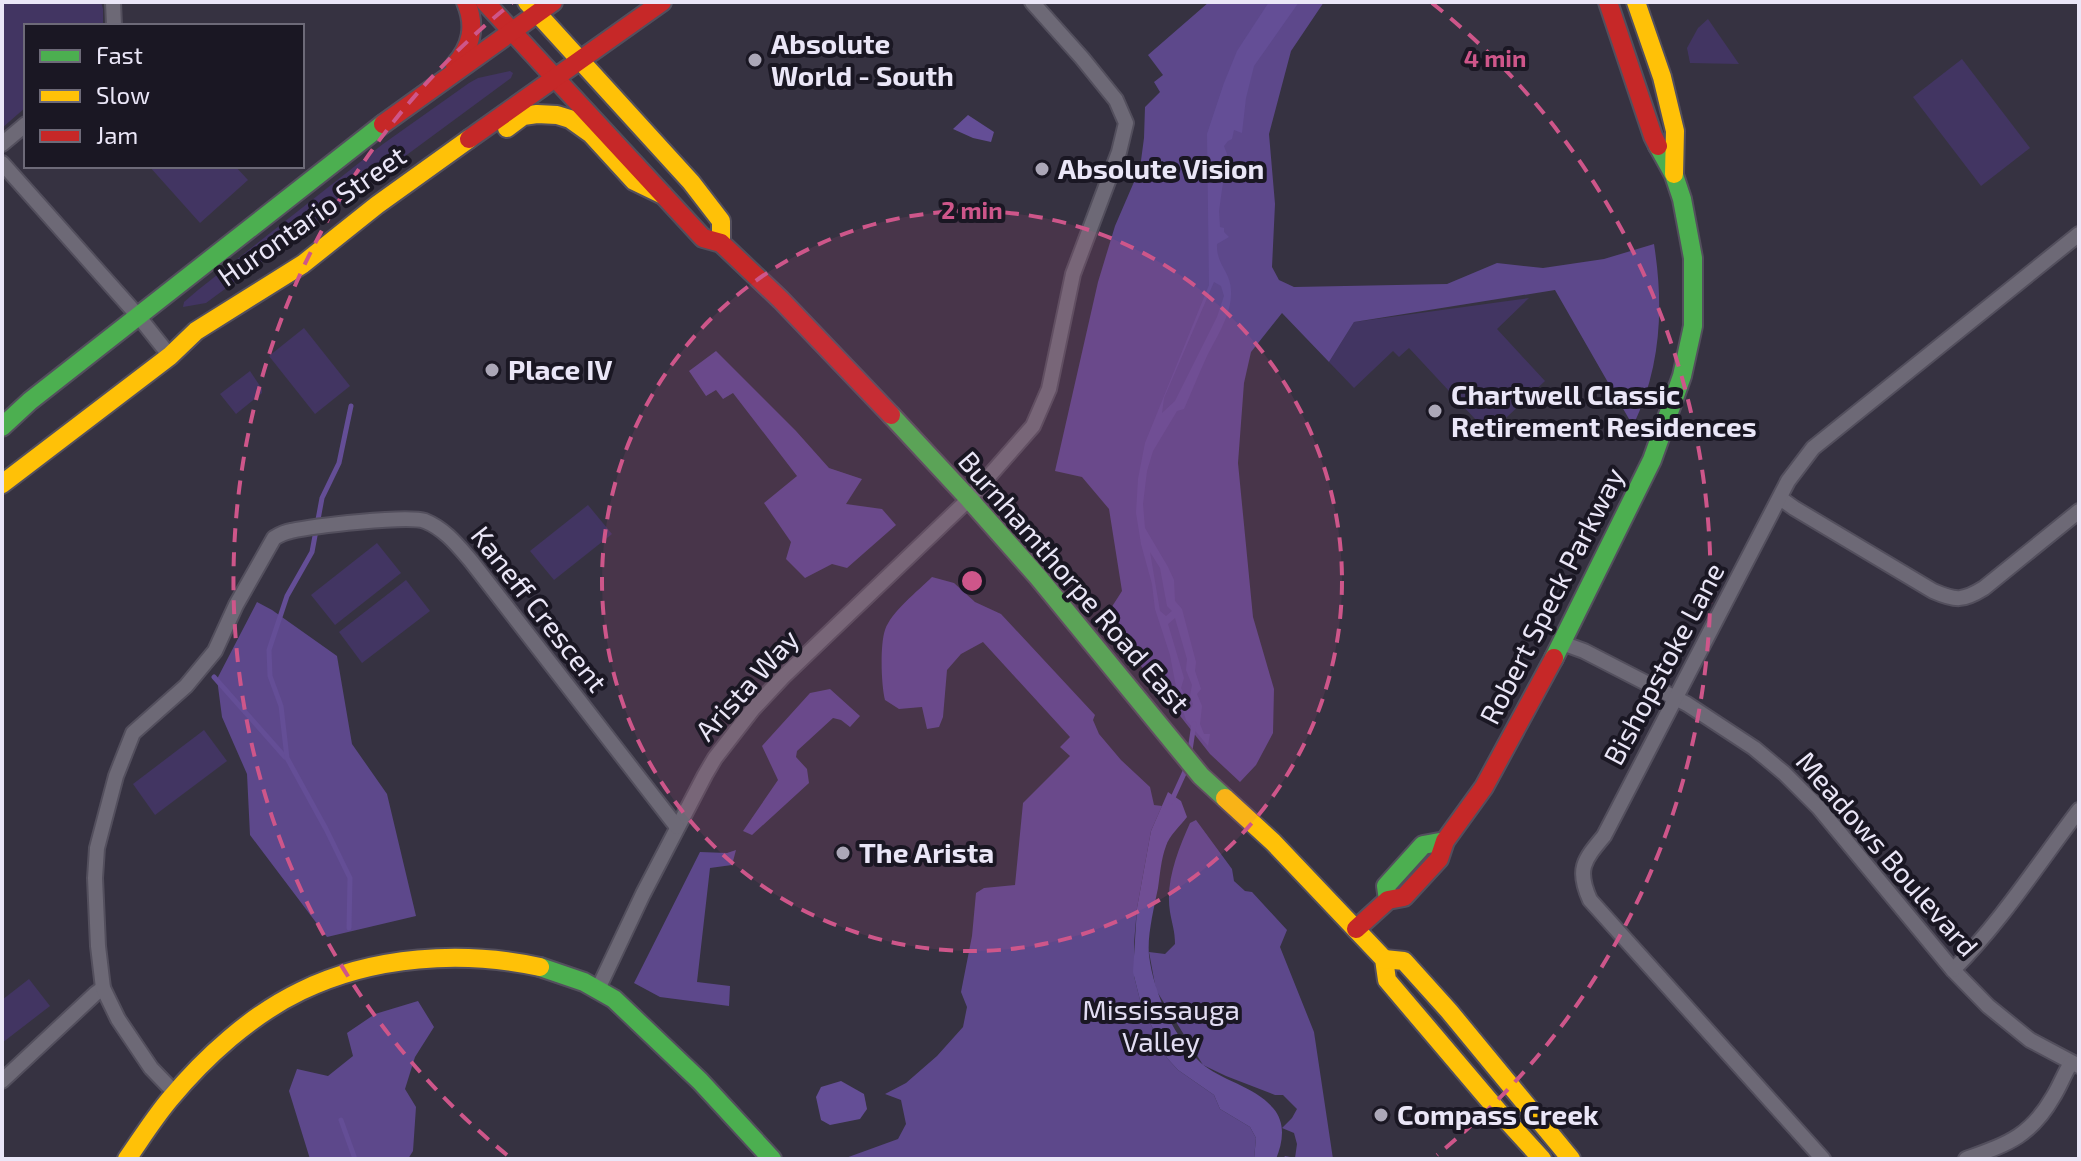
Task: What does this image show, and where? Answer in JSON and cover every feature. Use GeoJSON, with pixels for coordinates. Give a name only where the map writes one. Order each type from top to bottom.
{"type":"FeatureCollection","features":[{"type":"Feature","properties":{"kind":"main road"},"geometry":{"type":"LineString","coordinates":[[392,117],[407,101],[464,56],[472,42],[473,31],[466,2]]}},
{"type":"Feature","properties":{"kind":"main road","name":"Burnhamthorpe Road East"},"geometry":{"type":"LineString","coordinates":[[485,2],[703,238],[721,243],[781,300],[969,499],[1038,577],[1201,776],[1273,842],[1384,959],[1387,980],[1542,1159]]}},
{"type":"Feature","properties":{"kind":"main road","name":"Hurontario Street"},"geometry":{"type":"LineString","coordinates":[[2,484],[170,356],[196,331],[303,264],[377,205],[662,2]]}},
{"type":"Feature","properties":{"kind":"main road","name":"Robert Speck Parkway"},"geometry":{"type":"LineString","coordinates":[[1640,3],[1675,131],[1674,175]]}},
{"type":"Feature","properties":{"kind":"main road","name":"Hurontario Street"},"geometry":{"type":"LineString","coordinates":[[2,427],[30,401],[392,117],[512,31],[539,6]]}},
{"type":"Feature","properties":{"kind":"main road","name":"Burnhamthorpe Road East"},"geometry":{"type":"LineString","coordinates":[[539,6],[580,61],[691,182],[721,221],[721,243]]}},
{"type":"Feature","properties":{"kind":"main road","name":"Robert Speck Parkway"},"geometry":{"type":"LineString","coordinates":[[1356,929],[1388,900],[1404,897],[1439,859],[1445,841],[1484,787],[1562,643],[1652,460],[1682,376],[1693,326],[1693,258],[1682,199],[1674,175],[1653,136],[1610,9]]}},
{"type":"Feature","properties":{"kind":"main road"},"geometry":{"type":"LineString","coordinates":[[377,205],[399,204],[523,116],[537,114],[557,115],[581,125],[634,181],[663,195]]}},
{"type":"Feature","properties":{"kind":"main road"},"geometry":{"type":"LineString","coordinates":[[127,1159],[175,1093],[223,1046],[299,992],[363,969],[443,958],[493,959],[547,970],[598,989],[615,1000],[666,1049],[772,1159]]}},
{"type":"Feature","properties":{"kind":"main road","name":"Burnhamthorpe Road East"},"geometry":{"type":"LineString","coordinates":[[1384,959],[1404,961],[1571,1159]]}},
{"type":"Feature","properties":{"kind":"street"},"geometry":{"type":"LineString","coordinates":[[113,2],[114,24]]}},
{"type":"Feature","properties":{"kind":"street","name":"Arista Way"},"geometry":{"type":"LineString","coordinates":[[598,989],[677,827],[715,758],[753,709],[783,677],[969,499],[1033,426],[1049,389],[1073,274],[1119,152],[1126,123],[1116,100],[1032,2]]}},
{"type":"Feature","properties":{"kind":"street"},"geometry":{"type":"LineString","coordinates":[[1610,9],[1640,3]]}},
{"type":"Feature","properties":{"kind":"street"},"geometry":{"type":"LineString","coordinates":[[2,144],[24,126]]}},
{"type":"Feature","properties":{"kind":"street"},"geometry":{"type":"LineString","coordinates":[[2,163],[170,356]]}},
{"type":"Feature","properties":{"kind":"street","name":"Bishopstoke Lane"},"geometry":{"type":"LineString","coordinates":[[1823,1159],[1590,900],[1583,883],[1584,860],[1604,836],[1788,481],[1813,448],[2079,234]]}},
{"type":"Feature","properties":{"kind":"street"},"geometry":{"type":"LineString","coordinates":[[1780,498],[1952,599],[1968,598],[1984,588],[2079,511]]}},
{"type":"Feature","properties":{"kind":"street","name":"Kaneff Crescent"},"geometry":{"type":"LineString","coordinates":[[175,1093],[151,1068],[118,1019],[103,988],[98,946],[97,848],[116,776],[133,733],[186,686],[215,651],[236,605],[274,538],[291,531],[329,525],[423,520],[443,530],[471,561],[677,827]]}},
{"type":"Feature","properties":{"kind":"street","name":"Meadows Boulevard"},"geometry":{"type":"LineString","coordinates":[[1562,643],[1584,651],[1676,699],[1754,748],[1819,808],[1953,970],[1988,1006],[2030,1040],[2075,1064]]}},
{"type":"Feature","properties":{"kind":"street"},"geometry":{"type":"LineString","coordinates":[[1953,970],[2001,915],[2079,810]]}},
{"type":"Feature","properties":{"kind":"street"},"geometry":{"type":"LineString","coordinates":[[2,1081],[103,988]]}},
{"type":"Feature","properties":{"kind":"street"},"geometry":{"type":"LineString","coordinates":[[1966,1159],[2011,1142],[2038,1121],[2075,1064]]}},
{"type":"Feature","properties":{"kind":"shaded area"},"geometry":{"type":"Polygon","coordinates":[[[2,2],[101,2],[103,24],[24,24],[24,109],[2,128],[2,2]]]}},
{"type":"Feature","properties":{"kind":"shaded area"},"geometry":{"type":"Polygon","coordinates":[[[1209,2],[1324,2],[1291,51],[1269,134],[1275,204],[1272,267],[1279,280],[1294,287],[1447,284],[1497,263],[1543,268],[1604,259],[1654,244],[1659,291],[1655,359],[1650,382],[1633,426],[1555,290],[1354,322],[1329,362],[1282,313],[1251,352],[1244,383],[1238,463],[1253,617],[1274,689],[1273,733],[1256,765],[1240,782],[1210,754],[1104,619],[1122,591],[1109,509],[1082,477],[1055,471],[1098,282],[1115,226],[1140,168],[1145,107],[1160,92],[1154,82],[1163,75],[1148,55],[1209,2]]]}},
{"type":"Feature","properties":{"kind":"shaded area"},"geometry":{"type":"Polygon","coordinates":[[[1269,2],[1299,2],[1254,66],[1242,133],[1234,130],[1232,139],[1224,146],[1227,154],[1219,211],[1220,227],[1229,237],[1217,244],[1217,251],[1230,284],[1231,300],[1226,316],[1184,409],[1177,411],[1153,451],[1147,471],[1143,504],[1145,528],[1174,580],[1175,601],[1182,609],[1196,662],[1195,671],[1201,689],[1197,694],[1202,706],[1200,724],[1204,734],[1210,734],[1208,746],[1186,720],[1177,692],[1170,655],[1155,609],[1136,513],[1145,443],[1209,285],[1207,134],[1237,51],[1269,2]],[[1214,282],[1164,398],[1162,413],[1175,401],[1217,317],[1224,296],[1221,286],[1214,282]],[[1150,552],[1160,611],[1166,616],[1172,611],[1167,606],[1160,568],[1150,552]],[[1175,618],[1168,624],[1184,678],[1181,688],[1191,709],[1192,685],[1175,618]]]}},
{"type":"Feature","properties":{"kind":"shaded area"},"geometry":{"type":"Polygon","coordinates":[[[1708,19],[1739,64],[1690,63],[1687,48],[1698,28],[1708,19]]]}},
{"type":"Feature","properties":{"kind":"shaded area"},"geometry":{"type":"Polygon","coordinates":[[[1962,59],[2030,148],[1981,186],[1913,97],[1962,59]]]}},
{"type":"Feature","properties":{"kind":"shaded area"},"geometry":{"type":"Polygon","coordinates":[[[510,71],[513,73],[511,78],[206,303],[183,307],[184,302],[198,290],[383,144],[469,83],[510,71]]]}},
{"type":"Feature","properties":{"kind":"shaded area"},"geometry":{"type":"Polygon","coordinates":[[[968,115],[994,132],[991,142],[953,129],[968,115]]]}},
{"type":"Feature","properties":{"kind":"shaded area"},"geometry":{"type":"Polygon","coordinates":[[[151,168],[237,168],[248,180],[200,223],[151,168]]]}},
{"type":"Feature","properties":{"kind":"shaded area"},"geometry":{"type":"Polygon","coordinates":[[[1529,298],[1497,329],[1545,381],[1489,434],[1409,348],[1399,357],[1393,351],[1354,388],[1329,362],[1354,322],[1529,298]]]}},
{"type":"Feature","properties":{"kind":"shaded area"},"geometry":{"type":"Polygon","coordinates":[[[304,328],[350,386],[315,414],[269,356],[304,328]]]}},
{"type":"Feature","properties":{"kind":"shaded area"},"geometry":{"type":"Polygon","coordinates":[[[716,351],[829,468],[862,479],[846,504],[882,509],[896,525],[847,568],[832,564],[805,578],[786,559],[791,542],[764,503],[797,476],[733,393],[723,399],[716,390],[706,396],[689,371],[716,351]]]}},
{"type":"Feature","properties":{"kind":"shaded area"},"geometry":{"type":"Polygon","coordinates":[[[250,371],[262,393],[236,414],[220,394],[250,371]]]}},
{"type":"Feature","properties":{"kind":"shaded area"},"geometry":{"type":"Polygon","coordinates":[[[588,505],[612,534],[554,580],[530,551],[588,505]]]}},
{"type":"Feature","properties":{"kind":"shaded area"},"geometry":{"type":"Polygon","coordinates":[[[377,543],[401,573],[335,625],[311,595],[377,543]]]}},
{"type":"Feature","properties":{"kind":"shaded area"},"geometry":{"type":"Polygon","coordinates":[[[932,577],[954,583],[975,602],[1001,614],[1095,715],[1093,720],[1099,734],[1150,787],[1154,805],[1162,806],[1151,831],[1137,908],[1134,976],[1141,1004],[1167,1058],[1178,1070],[1214,1095],[1220,1109],[1250,1127],[1256,1138],[1254,1159],[843,1159],[898,1139],[906,1124],[901,1100],[885,1094],[906,1083],[937,1056],[963,1027],[967,1007],[961,992],[972,936],[976,893],[984,888],[1015,885],[1023,803],[1070,756],[1060,747],[1070,737],[983,642],[961,654],[947,670],[943,717],[939,727],[927,729],[922,707],[899,709],[885,700],[882,645],[885,630],[899,609],[932,577]]]}},
{"type":"Feature","properties":{"kind":"shaded area"},"geometry":{"type":"Polygon","coordinates":[[[406,580],[430,611],[362,663],[339,632],[406,580]]]}},
{"type":"Feature","properties":{"kind":"shaded area"},"geometry":{"type":"Polygon","coordinates":[[[257,602],[337,656],[352,744],[387,794],[416,916],[327,937],[250,835],[247,774],[222,717],[217,679],[257,602]]]}},
{"type":"Feature","properties":{"kind":"shaded area"},"geometry":{"type":"Polygon","coordinates":[[[830,689],[860,716],[850,727],[833,718],[797,751],[796,757],[807,769],[809,783],[752,835],[743,831],[778,780],[762,746],[810,693],[830,689]]]}},
{"type":"Feature","properties":{"kind":"shaded area"},"geometry":{"type":"Polygon","coordinates":[[[204,730],[227,761],[155,815],[133,784],[204,730]]]}},
{"type":"Feature","properties":{"kind":"shaded area"},"geometry":{"type":"Polygon","coordinates":[[[1168,792],[1181,801],[1187,817],[1164,851],[1149,939],[1155,984],[1166,1013],[1191,1053],[1209,1069],[1257,1094],[1273,1108],[1280,1120],[1282,1133],[1276,1159],[1254,1159],[1256,1138],[1250,1127],[1220,1109],[1214,1095],[1178,1070],[1167,1058],[1141,1004],[1133,972],[1137,908],[1151,831],[1168,792]]]}},
{"type":"Feature","properties":{"kind":"shaded area"},"geometry":{"type":"Polygon","coordinates":[[[1196,820],[1232,869],[1234,881],[1245,891],[1252,892],[1287,930],[1280,947],[1314,1032],[1333,1159],[1283,1159],[1285,1156],[1295,1158],[1297,1144],[1294,1133],[1282,1128],[1297,1109],[1283,1095],[1275,1095],[1203,1065],[1156,990],[1149,952],[1165,954],[1175,944],[1169,889],[1185,833],[1190,823],[1196,820]]]}},
{"type":"Feature","properties":{"kind":"shaded area"},"geometry":{"type":"Polygon","coordinates":[[[736,850],[732,865],[710,868],[697,982],[730,986],[729,1006],[660,997],[634,983],[700,852],[727,853],[736,850]]]}},
{"type":"Feature","properties":{"kind":"shaded area"},"geometry":{"type":"Polygon","coordinates":[[[29,979],[50,1006],[2,1043],[2,1000],[29,979]]]}},
{"type":"Feature","properties":{"kind":"shaded area"},"geometry":{"type":"Polygon","coordinates":[[[418,1001],[434,1027],[415,1057],[405,1089],[416,1107],[413,1151],[408,1159],[310,1159],[289,1091],[297,1069],[328,1076],[353,1056],[347,1033],[375,1014],[418,1001]]]}},
{"type":"Feature","properties":{"kind":"shaded area"},"geometry":{"type":"Polygon","coordinates":[[[841,1081],[864,1094],[867,1109],[860,1119],[830,1125],[821,1120],[816,1097],[821,1087],[841,1081]]]}},
{"type":"Feature","properties":{"kind":"waterway"},"geometry":{"type":"LineString","coordinates":[[349,928],[350,878],[287,758],[281,706],[270,676],[269,650],[287,596],[312,552],[322,498],[339,463],[351,406]]}},
{"type":"Feature","properties":{"kind":"waterway"},"geometry":{"type":"LineString","coordinates":[[214,677],[285,757]]}},
{"type":"Feature","properties":{"kind":"waterway"},"geometry":{"type":"LineString","coordinates":[[1190,750],[1194,724]]}},
{"type":"Feature","properties":{"kind":"waterway"},"geometry":{"type":"LineString","coordinates":[[1171,802],[1187,767]]}},
{"type":"Feature","properties":{"kind":"waterway"},"geometry":{"type":"LineString","coordinates":[[341,1120],[355,1159]]}},
{"type":"Feature","properties":{"kind":"traffic: fast"},"geometry":{"type":"LineString","coordinates":[[2,427],[30,401],[383,124]]}},
{"type":"Feature","properties":{"kind":"traffic: fast"},"geometry":{"type":"LineString","coordinates":[[1554,658],[1652,460],[1682,376],[1693,326],[1693,258],[1682,199],[1674,175],[1658,146]]}},
{"type":"Feature","properties":{"kind":"traffic: fast"},"geometry":{"type":"LineString","coordinates":[[891,415],[1038,577],[1201,776],[1225,798]]}},
{"type":"Feature","properties":{"kind":"traffic: fast"},"geometry":{"type":"LineString","coordinates":[[1388,900],[1386,886],[1423,845],[1445,841]]}},
{"type":"Feature","properties":{"kind":"traffic: fast"},"geometry":{"type":"LineString","coordinates":[[540,967],[584,982],[614,999],[700,1081],[772,1159]]}},
{"type":"Feature","properties":{"kind":"traffic: slow"},"geometry":{"type":"LineString","coordinates":[[527,2],[691,182],[721,221],[721,243]]}},
{"type":"Feature","properties":{"kind":"traffic: slow"},"geometry":{"type":"LineString","coordinates":[[1636,2],[1662,77],[1675,131],[1674,174]]}},
{"type":"Feature","properties":{"kind":"traffic: slow"},"geometry":{"type":"LineString","coordinates":[[507,128],[523,116],[557,115],[570,119],[591,134],[634,181],[663,195]]}},
{"type":"Feature","properties":{"kind":"traffic: slow"},"geometry":{"type":"LineString","coordinates":[[2,484],[170,356],[196,331],[303,264],[377,205],[469,139]]}},
{"type":"Feature","properties":{"kind":"traffic: slow"},"geometry":{"type":"LineString","coordinates":[[1225,798],[1273,842],[1384,959],[1387,980],[1542,1159]]}},
{"type":"Feature","properties":{"kind":"traffic: slow"},"geometry":{"type":"LineString","coordinates":[[127,1159],[170,1099],[198,1068],[264,1012],[301,991],[358,970],[418,960],[480,959],[540,967]]}},
{"type":"Feature","properties":{"kind":"traffic: slow"},"geometry":{"type":"LineString","coordinates":[[1384,959],[1404,961],[1571,1159]]}},
{"type":"Feature","properties":{"kind":"traffic: jam"},"geometry":{"type":"LineString","coordinates":[[455,65],[471,35],[466,2]]}},
{"type":"Feature","properties":{"kind":"traffic: jam"},"geometry":{"type":"LineString","coordinates":[[485,2],[703,238],[721,243],[781,300],[891,415]]}},
{"type":"Feature","properties":{"kind":"traffic: jam"},"geometry":{"type":"LineString","coordinates":[[383,124],[553,2]]}},
{"type":"Feature","properties":{"kind":"traffic: jam"},"geometry":{"type":"LineString","coordinates":[[469,139],[662,2]]}},
{"type":"Feature","properties":{"kind":"traffic: jam"},"geometry":{"type":"LineString","coordinates":[[1608,2],[1658,146]]}},
{"type":"Feature","properties":{"kind":"traffic: jam"},"geometry":{"type":"LineString","coordinates":[[1356,929],[1388,900],[1404,897],[1439,859],[1445,841],[1484,787],[1554,658]]}},
{"type":"Feature","properties":{"kind":"place","name":"Absolute World - South"},"geometry":{"type":"Point","coordinates":[755,60]}},
{"type":"Feature","properties":{"kind":"place","name":"Absolute Vision"},"geometry":{"type":"Point","coordinates":[1042,169]}},
{"type":"Feature","properties":{"kind":"place","name":"Place IV"},"geometry":{"type":"Point","coordinates":[492,370]}},
{"type":"Feature","properties":{"kind":"place","name":"Chartwell Classic Retirement Residences"},"geometry":{"type":"Point","coordinates":[1435,411]}},
{"type":"Feature","properties":{"kind":"place","name":"The Arista"},"geometry":{"type":"Point","coordinates":[843,853]}},
{"type":"Feature","properties":{"kind":"place","name":"Compass Creek"},"geometry":{"type":"Point","coordinates":[1381,1115]}},
{"type":"Feature","properties":{"kind":"park label","name":"Mississauga Valley"},"geometry":{"type":"Point","coordinates":[1161,1026]}}]}
